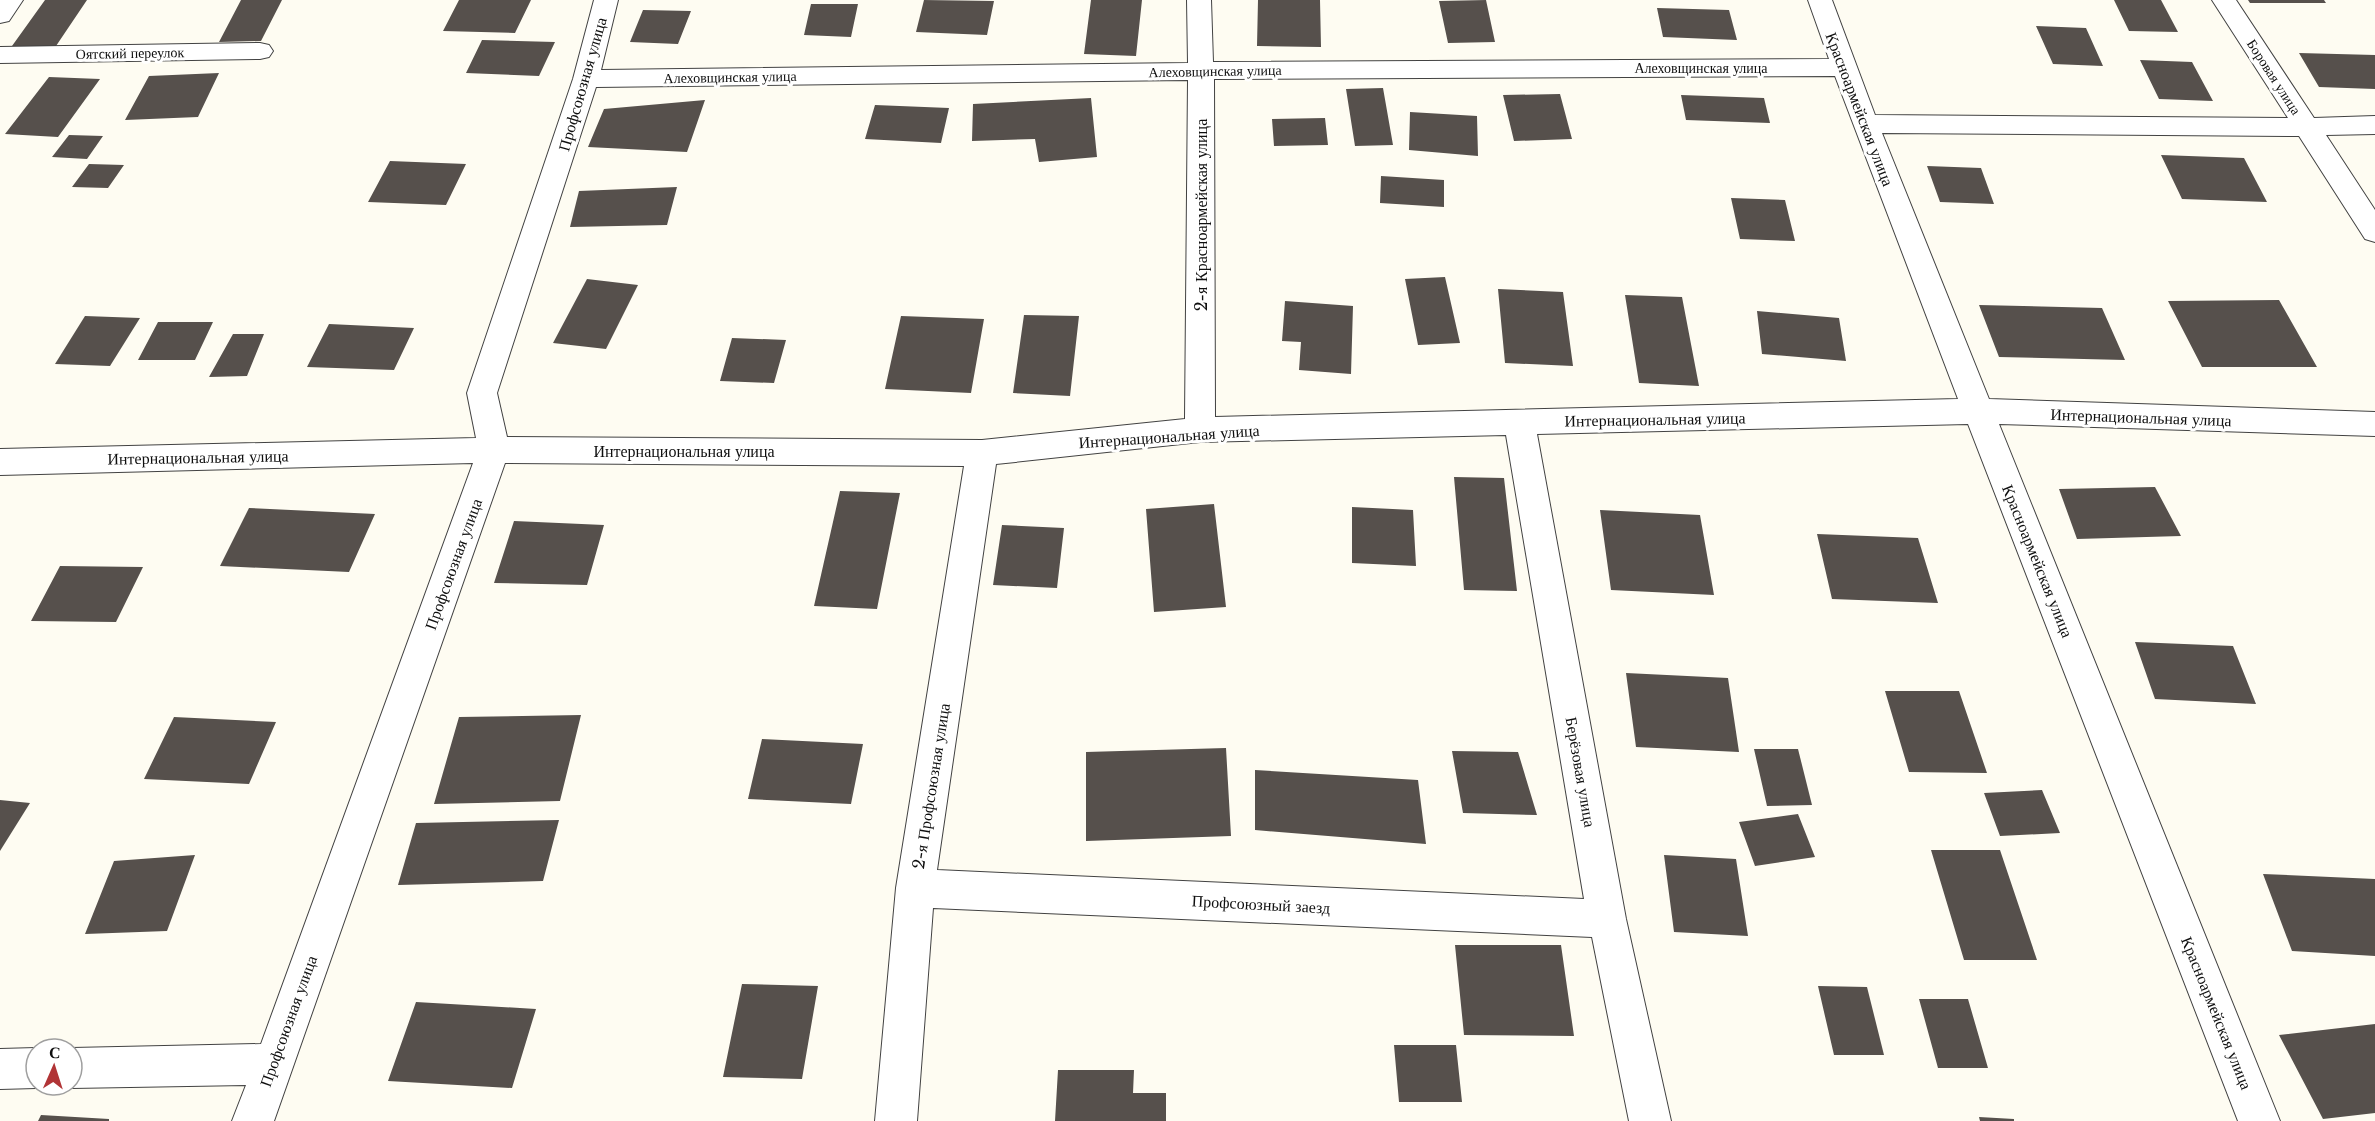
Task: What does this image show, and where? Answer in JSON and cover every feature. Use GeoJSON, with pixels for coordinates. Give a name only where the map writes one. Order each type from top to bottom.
{"type":"FeatureCollection","features":[{"type":"Feature","properties":{"kind":"street"},"geometry":{"type":"LineString","coordinates":[[0,15],[11,0]]}},
{"type":"Feature","properties":{"kind":"street","name":"Профсоюзная улица"},"geometry":{"type":"LineString","coordinates":[[253,1121],[494,450],[482,393],[586,80],[606,0]]}},
{"type":"Feature","properties":{"kind":"street","name":"2-я Красноармейская улица"},"geometry":{"type":"LineString","coordinates":[[1198,0],[1201,71],[1200,430]]}},
{"type":"Feature","properties":{"kind":"street","name":"Красноармейская улица"},"geometry":{"type":"LineString","coordinates":[[1820,0],[1865,124],[2259,1121]]}},
{"type":"Feature","properties":{"kind":"street","name":"Боровая улица"},"geometry":{"type":"LineString","coordinates":[[2224,0],[2307,127],[2375,125]]}},
{"type":"Feature","properties":{"kind":"street","name":"Оятский переулок"},"geometry":{"type":"LineString","coordinates":[[0,55],[260,51]]}},
{"type":"Feature","properties":{"kind":"street","name":"Алеховщинская улица"},"geometry":{"type":"LineString","coordinates":[[586,80],[1201,71],[1845,67]]}},
{"type":"Feature","properties":{"kind":"street"},"geometry":{"type":"LineString","coordinates":[[1865,124],[2307,127],[2375,232]]}},
{"type":"Feature","properties":{"kind":"street","name":"Интернациональная улица"},"geometry":{"type":"LineString","coordinates":[[0,462],[494,450],[982,453],[1200,430],[1978,411],[2375,424]]}},
{"type":"Feature","properties":{"kind":"street","name":"Берёзовая улица"},"geometry":{"type":"LineString","coordinates":[[1519,422],[1607,919],[1650,1121]]}},
{"type":"Feature","properties":{"kind":"street","name":"2-я Профсоюзная улица"},"geometry":{"type":"LineString","coordinates":[[896,1121],[915,888],[982,453]]}},
{"type":"Feature","properties":{"kind":"street","name":"Профсоюзный заезд"},"geometry":{"type":"LineString","coordinates":[[915,888],[1607,919]]}},
{"type":"Feature","properties":{"kind":"street"},"geometry":{"type":"LineString","coordinates":[[84,1068],[272,1064]]}},
{"type":"Feature","properties":{"kind":"street"},"geometry":{"type":"LineString","coordinates":[[0,1069],[24,1068]]}},
{"type":"Feature","properties":{"kind":"building"},"geometry":{"type":"Polygon","coordinates":[[[45,0],[87,0],[56,46],[12,46],[45,0]]]}},
{"type":"Feature","properties":{"kind":"building"},"geometry":{"type":"Polygon","coordinates":[[[241,0],[282,0],[261,41],[219,42],[241,0]]]}},
{"type":"Feature","properties":{"kind":"building"},"geometry":{"type":"Polygon","coordinates":[[[459,0],[531,0],[515,33],[443,31],[459,0]]]}},
{"type":"Feature","properties":{"kind":"building"},"geometry":{"type":"Polygon","coordinates":[[[924,0],[994,1],[987,35],[916,32],[924,0]]]}},
{"type":"Feature","properties":{"kind":"building"},"geometry":{"type":"Polygon","coordinates":[[[1091,0],[1142,0],[1136,56],[1084,54],[1091,0]]]}},
{"type":"Feature","properties":{"kind":"building"},"geometry":{"type":"Polygon","coordinates":[[[1258,0],[1320,0],[1321,47],[1257,46],[1258,0]]]}},
{"type":"Feature","properties":{"kind":"building"},"geometry":{"type":"Polygon","coordinates":[[[1486,0],[1495,42],[1448,43],[1439,1],[1486,0]]]}},
{"type":"Feature","properties":{"kind":"building"},"geometry":{"type":"Polygon","coordinates":[[[2114,0],[2161,0],[2178,32],[2129,31],[2114,0]]]}},
{"type":"Feature","properties":{"kind":"building"},"geometry":{"type":"Polygon","coordinates":[[[2248,0],[2324,0],[2326,3],[2250,3],[2248,0]]]}},
{"type":"Feature","properties":{"kind":"building"},"geometry":{"type":"Polygon","coordinates":[[[811,4],[858,4],[851,37],[804,35],[811,4]]]}},
{"type":"Feature","properties":{"kind":"building"},"geometry":{"type":"Polygon","coordinates":[[[1657,8],[1729,10],[1737,40],[1663,37],[1657,8]]]}},
{"type":"Feature","properties":{"kind":"building"},"geometry":{"type":"Polygon","coordinates":[[[643,10],[691,11],[678,44],[630,42],[643,10]]]}},
{"type":"Feature","properties":{"kind":"building"},"geometry":{"type":"Polygon","coordinates":[[[2036,26],[2086,28],[2103,66],[2053,64],[2036,26]]]}},
{"type":"Feature","properties":{"kind":"building"},"geometry":{"type":"Polygon","coordinates":[[[482,40],[555,42],[539,76],[466,73],[482,40]]]}},
{"type":"Feature","properties":{"kind":"building"},"geometry":{"type":"Polygon","coordinates":[[[2299,53],[2375,55],[2375,89],[2319,87],[2299,53]]]}},
{"type":"Feature","properties":{"kind":"building"},"geometry":{"type":"Polygon","coordinates":[[[2140,60],[2192,62],[2213,101],[2159,99],[2140,60]]]}},
{"type":"Feature","properties":{"kind":"building"},"geometry":{"type":"Polygon","coordinates":[[[219,73],[198,117],[125,120],[149,76],[219,73]]]}},
{"type":"Feature","properties":{"kind":"building"},"geometry":{"type":"Polygon","coordinates":[[[49,77],[100,79],[58,137],[5,134],[49,77]]]}},
{"type":"Feature","properties":{"kind":"building"},"geometry":{"type":"Polygon","coordinates":[[[1383,88],[1393,145],[1355,146],[1346,89],[1383,88]]]}},
{"type":"Feature","properties":{"kind":"building"},"geometry":{"type":"Polygon","coordinates":[[[1560,94],[1572,139],[1514,141],[1503,95],[1560,94]]]}},
{"type":"Feature","properties":{"kind":"building"},"geometry":{"type":"Polygon","coordinates":[[[1681,95],[1764,98],[1770,123],[1686,120],[1681,95]]]}},
{"type":"Feature","properties":{"kind":"building"},"geometry":{"type":"Polygon","coordinates":[[[1091,98],[1097,157],[1039,162],[1035,139],[972,141],[973,104],[1091,98]]]}},
{"type":"Feature","properties":{"kind":"building"},"geometry":{"type":"Polygon","coordinates":[[[705,100],[687,152],[588,147],[604,109],[705,100]]]}},
{"type":"Feature","properties":{"kind":"building"},"geometry":{"type":"Polygon","coordinates":[[[875,105],[949,108],[941,143],[865,139],[875,105]]]}},
{"type":"Feature","properties":{"kind":"building"},"geometry":{"type":"Polygon","coordinates":[[[1410,112],[1477,116],[1478,156],[1409,150],[1410,112]]]}},
{"type":"Feature","properties":{"kind":"building"},"geometry":{"type":"Polygon","coordinates":[[[1325,118],[1328,145],[1274,146],[1272,119],[1325,118]]]}},
{"type":"Feature","properties":{"kind":"building"},"geometry":{"type":"Polygon","coordinates":[[[69,135],[103,136],[87,159],[52,157],[69,135]]]}},
{"type":"Feature","properties":{"kind":"building"},"geometry":{"type":"Polygon","coordinates":[[[2161,155],[2244,158],[2267,202],[2182,199],[2161,155]]]}},
{"type":"Feature","properties":{"kind":"building"},"geometry":{"type":"Polygon","coordinates":[[[390,161],[466,164],[446,205],[368,202],[390,161]]]}},
{"type":"Feature","properties":{"kind":"building"},"geometry":{"type":"Polygon","coordinates":[[[89,164],[124,165],[108,188],[72,187],[89,164]]]}},
{"type":"Feature","properties":{"kind":"building"},"geometry":{"type":"Polygon","coordinates":[[[1927,166],[1981,168],[1994,204],[1940,202],[1927,166]]]}},
{"type":"Feature","properties":{"kind":"building"},"geometry":{"type":"Polygon","coordinates":[[[1381,176],[1444,180],[1444,207],[1380,203],[1381,176]]]}},
{"type":"Feature","properties":{"kind":"building"},"geometry":{"type":"Polygon","coordinates":[[[677,187],[667,225],[570,227],[579,191],[677,187]]]}},
{"type":"Feature","properties":{"kind":"building"},"geometry":{"type":"Polygon","coordinates":[[[1731,198],[1785,200],[1795,241],[1740,239],[1731,198]]]}},
{"type":"Feature","properties":{"kind":"building"},"geometry":{"type":"Polygon","coordinates":[[[1445,277],[1460,343],[1418,345],[1405,279],[1445,277]]]}},
{"type":"Feature","properties":{"kind":"building"},"geometry":{"type":"Polygon","coordinates":[[[587,279],[638,285],[606,349],[553,343],[587,279]]]}},
{"type":"Feature","properties":{"kind":"building"},"geometry":{"type":"Polygon","coordinates":[[[1498,289],[1563,292],[1573,366],[1505,363],[1498,289]]]}},
{"type":"Feature","properties":{"kind":"building"},"geometry":{"type":"Polygon","coordinates":[[[1625,295],[1682,297],[1699,386],[1639,383],[1625,295]]]}},
{"type":"Feature","properties":{"kind":"building"},"geometry":{"type":"Polygon","coordinates":[[[2279,300],[2317,367],[2202,367],[2168,301],[2279,300]]]}},
{"type":"Feature","properties":{"kind":"building"},"geometry":{"type":"Polygon","coordinates":[[[1285,301],[1353,306],[1351,374],[1299,370],[1301,342],[1282,341],[1285,301]]]}},
{"type":"Feature","properties":{"kind":"building"},"geometry":{"type":"Polygon","coordinates":[[[1979,305],[2102,308],[2125,360],[1999,357],[1979,305]]]}},
{"type":"Feature","properties":{"kind":"building"},"geometry":{"type":"Polygon","coordinates":[[[1757,311],[1839,318],[1846,361],[1762,354],[1757,311]]]}},
{"type":"Feature","properties":{"kind":"building"},"geometry":{"type":"Polygon","coordinates":[[[1024,315],[1079,316],[1070,396],[1013,393],[1024,315]]]}},
{"type":"Feature","properties":{"kind":"building"},"geometry":{"type":"Polygon","coordinates":[[[85,316],[140,318],[110,366],[55,364],[85,316]]]}},
{"type":"Feature","properties":{"kind":"building"},"geometry":{"type":"Polygon","coordinates":[[[901,316],[984,319],[971,393],[885,389],[901,316]]]}},
{"type":"Feature","properties":{"kind":"building"},"geometry":{"type":"Polygon","coordinates":[[[158,322],[213,322],[195,360],[138,360],[158,322]]]}},
{"type":"Feature","properties":{"kind":"building"},"geometry":{"type":"Polygon","coordinates":[[[329,324],[414,328],[394,370],[307,367],[329,324]]]}},
{"type":"Feature","properties":{"kind":"building"},"geometry":{"type":"Polygon","coordinates":[[[233,334],[264,334],[247,376],[209,377],[233,334]]]}},
{"type":"Feature","properties":{"kind":"building"},"geometry":{"type":"Polygon","coordinates":[[[732,338],[786,340],[774,383],[720,381],[732,338]]]}},
{"type":"Feature","properties":{"kind":"building"},"geometry":{"type":"Polygon","coordinates":[[[1454,477],[1504,478],[1517,591],[1464,590],[1454,477]]]}},
{"type":"Feature","properties":{"kind":"building"},"geometry":{"type":"Polygon","coordinates":[[[2155,487],[2181,536],[2077,539],[2059,489],[2155,487]]]}},
{"type":"Feature","properties":{"kind":"building"},"geometry":{"type":"Polygon","coordinates":[[[840,491],[900,493],[877,609],[814,606],[840,491]]]}},
{"type":"Feature","properties":{"kind":"building"},"geometry":{"type":"Polygon","coordinates":[[[1214,504],[1226,607],[1154,612],[1146,509],[1214,504]]]}},
{"type":"Feature","properties":{"kind":"building"},"geometry":{"type":"Polygon","coordinates":[[[1352,507],[1413,510],[1416,566],[1352,563],[1352,507]]]}},
{"type":"Feature","properties":{"kind":"building"},"geometry":{"type":"Polygon","coordinates":[[[249,508],[375,514],[349,572],[220,566],[249,508]]]}},
{"type":"Feature","properties":{"kind":"building"},"geometry":{"type":"Polygon","coordinates":[[[1600,510],[1700,515],[1714,595],[1611,590],[1600,510]]]}},
{"type":"Feature","properties":{"kind":"building"},"geometry":{"type":"Polygon","coordinates":[[[514,521],[604,525],[587,585],[494,583],[514,521]]]}},
{"type":"Feature","properties":{"kind":"building"},"geometry":{"type":"Polygon","coordinates":[[[1002,525],[1064,528],[1057,588],[993,585],[1002,525]]]}},
{"type":"Feature","properties":{"kind":"building"},"geometry":{"type":"Polygon","coordinates":[[[1817,534],[1918,538],[1938,603],[1832,599],[1817,534]]]}},
{"type":"Feature","properties":{"kind":"building"},"geometry":{"type":"Polygon","coordinates":[[[60,566],[143,567],[116,622],[31,621],[60,566]]]}},
{"type":"Feature","properties":{"kind":"building"},"geometry":{"type":"Polygon","coordinates":[[[2135,642],[2233,646],[2256,704],[2155,699],[2135,642]]]}},
{"type":"Feature","properties":{"kind":"building"},"geometry":{"type":"Polygon","coordinates":[[[1626,673],[1728,678],[1739,752],[1636,747],[1626,673]]]}},
{"type":"Feature","properties":{"kind":"building"},"geometry":{"type":"Polygon","coordinates":[[[1885,691],[1959,691],[1987,773],[1909,772],[1885,691]]]}},
{"type":"Feature","properties":{"kind":"building"},"geometry":{"type":"Polygon","coordinates":[[[581,715],[560,801],[434,804],[459,717],[581,715]]]}},
{"type":"Feature","properties":{"kind":"building"},"geometry":{"type":"Polygon","coordinates":[[[174,717],[276,722],[249,784],[144,779],[174,717]]]}},
{"type":"Feature","properties":{"kind":"building"},"geometry":{"type":"Polygon","coordinates":[[[762,739],[863,744],[851,804],[748,799],[762,739]]]}},
{"type":"Feature","properties":{"kind":"building"},"geometry":{"type":"Polygon","coordinates":[[[1226,748],[1231,836],[1086,841],[1086,752],[1226,748]]]}},
{"type":"Feature","properties":{"kind":"building"},"geometry":{"type":"Polygon","coordinates":[[[1754,749],[1798,749],[1812,805],[1767,806],[1754,749]]]}},
{"type":"Feature","properties":{"kind":"building"},"geometry":{"type":"Polygon","coordinates":[[[1452,751],[1518,752],[1537,815],[1463,813],[1452,751]]]}},
{"type":"Feature","properties":{"kind":"building"},"geometry":{"type":"Polygon","coordinates":[[[1255,770],[1418,780],[1426,844],[1255,830],[1255,770]]]}},
{"type":"Feature","properties":{"kind":"building"},"geometry":{"type":"Polygon","coordinates":[[[2042,790],[2060,833],[2000,836],[1984,793],[2042,790]]]}},
{"type":"Feature","properties":{"kind":"building"},"geometry":{"type":"Polygon","coordinates":[[[0,800],[30,803],[0,851],[0,800]]]}},
{"type":"Feature","properties":{"kind":"building"},"geometry":{"type":"Polygon","coordinates":[[[1798,814],[1815,857],[1755,866],[1739,822],[1798,814]]]}},
{"type":"Feature","properties":{"kind":"building"},"geometry":{"type":"Polygon","coordinates":[[[559,820],[543,881],[398,885],[416,823],[559,820]]]}},
{"type":"Feature","properties":{"kind":"building"},"geometry":{"type":"Polygon","coordinates":[[[1931,850],[2000,850],[2037,960],[1964,960],[1931,850]]]}},
{"type":"Feature","properties":{"kind":"building"},"geometry":{"type":"Polygon","coordinates":[[[195,855],[167,931],[85,934],[114,861],[195,855]]]}},
{"type":"Feature","properties":{"kind":"building"},"geometry":{"type":"Polygon","coordinates":[[[1664,855],[1736,859],[1748,936],[1674,932],[1664,855]]]}},
{"type":"Feature","properties":{"kind":"building"},"geometry":{"type":"Polygon","coordinates":[[[2263,874],[2375,879],[2375,956],[2292,951],[2263,874]]]}},
{"type":"Feature","properties":{"kind":"building"},"geometry":{"type":"Polygon","coordinates":[[[1455,945],[1561,945],[1574,1036],[1464,1035],[1455,945]]]}},
{"type":"Feature","properties":{"kind":"building"},"geometry":{"type":"Polygon","coordinates":[[[742,984],[818,986],[802,1079],[723,1077],[742,984]]]}},
{"type":"Feature","properties":{"kind":"building"},"geometry":{"type":"Polygon","coordinates":[[[1818,986],[1867,987],[1884,1055],[1834,1055],[1818,986]]]}},
{"type":"Feature","properties":{"kind":"building"},"geometry":{"type":"Polygon","coordinates":[[[1919,999],[1968,999],[1988,1068],[1938,1068],[1919,999]]]}},
{"type":"Feature","properties":{"kind":"building"},"geometry":{"type":"Polygon","coordinates":[[[416,1002],[536,1009],[512,1088],[388,1081],[416,1002]]]}},
{"type":"Feature","properties":{"kind":"building"},"geometry":{"type":"Polygon","coordinates":[[[2375,1024],[2375,1113],[2323,1119],[2279,1035],[2375,1024]]]}},
{"type":"Feature","properties":{"kind":"building"},"geometry":{"type":"Polygon","coordinates":[[[1394,1045],[1456,1045],[1462,1102],[1399,1102],[1394,1045]]]}},
{"type":"Feature","properties":{"kind":"building"},"geometry":{"type":"Polygon","coordinates":[[[1058,1070],[1134,1070],[1133,1093],[1166,1093],[1166,1121],[1055,1121],[1058,1070]]]}},
{"type":"Feature","properties":{"kind":"building"},"geometry":{"type":"Polygon","coordinates":[[[41,1115],[109,1119],[109,1121],[38,1121],[41,1115]]]}},
{"type":"Feature","properties":{"kind":"building"},"geometry":{"type":"Polygon","coordinates":[[[1979,1117],[2014,1119],[2014,1121],[1980,1121],[1979,1117]]]}}]}
